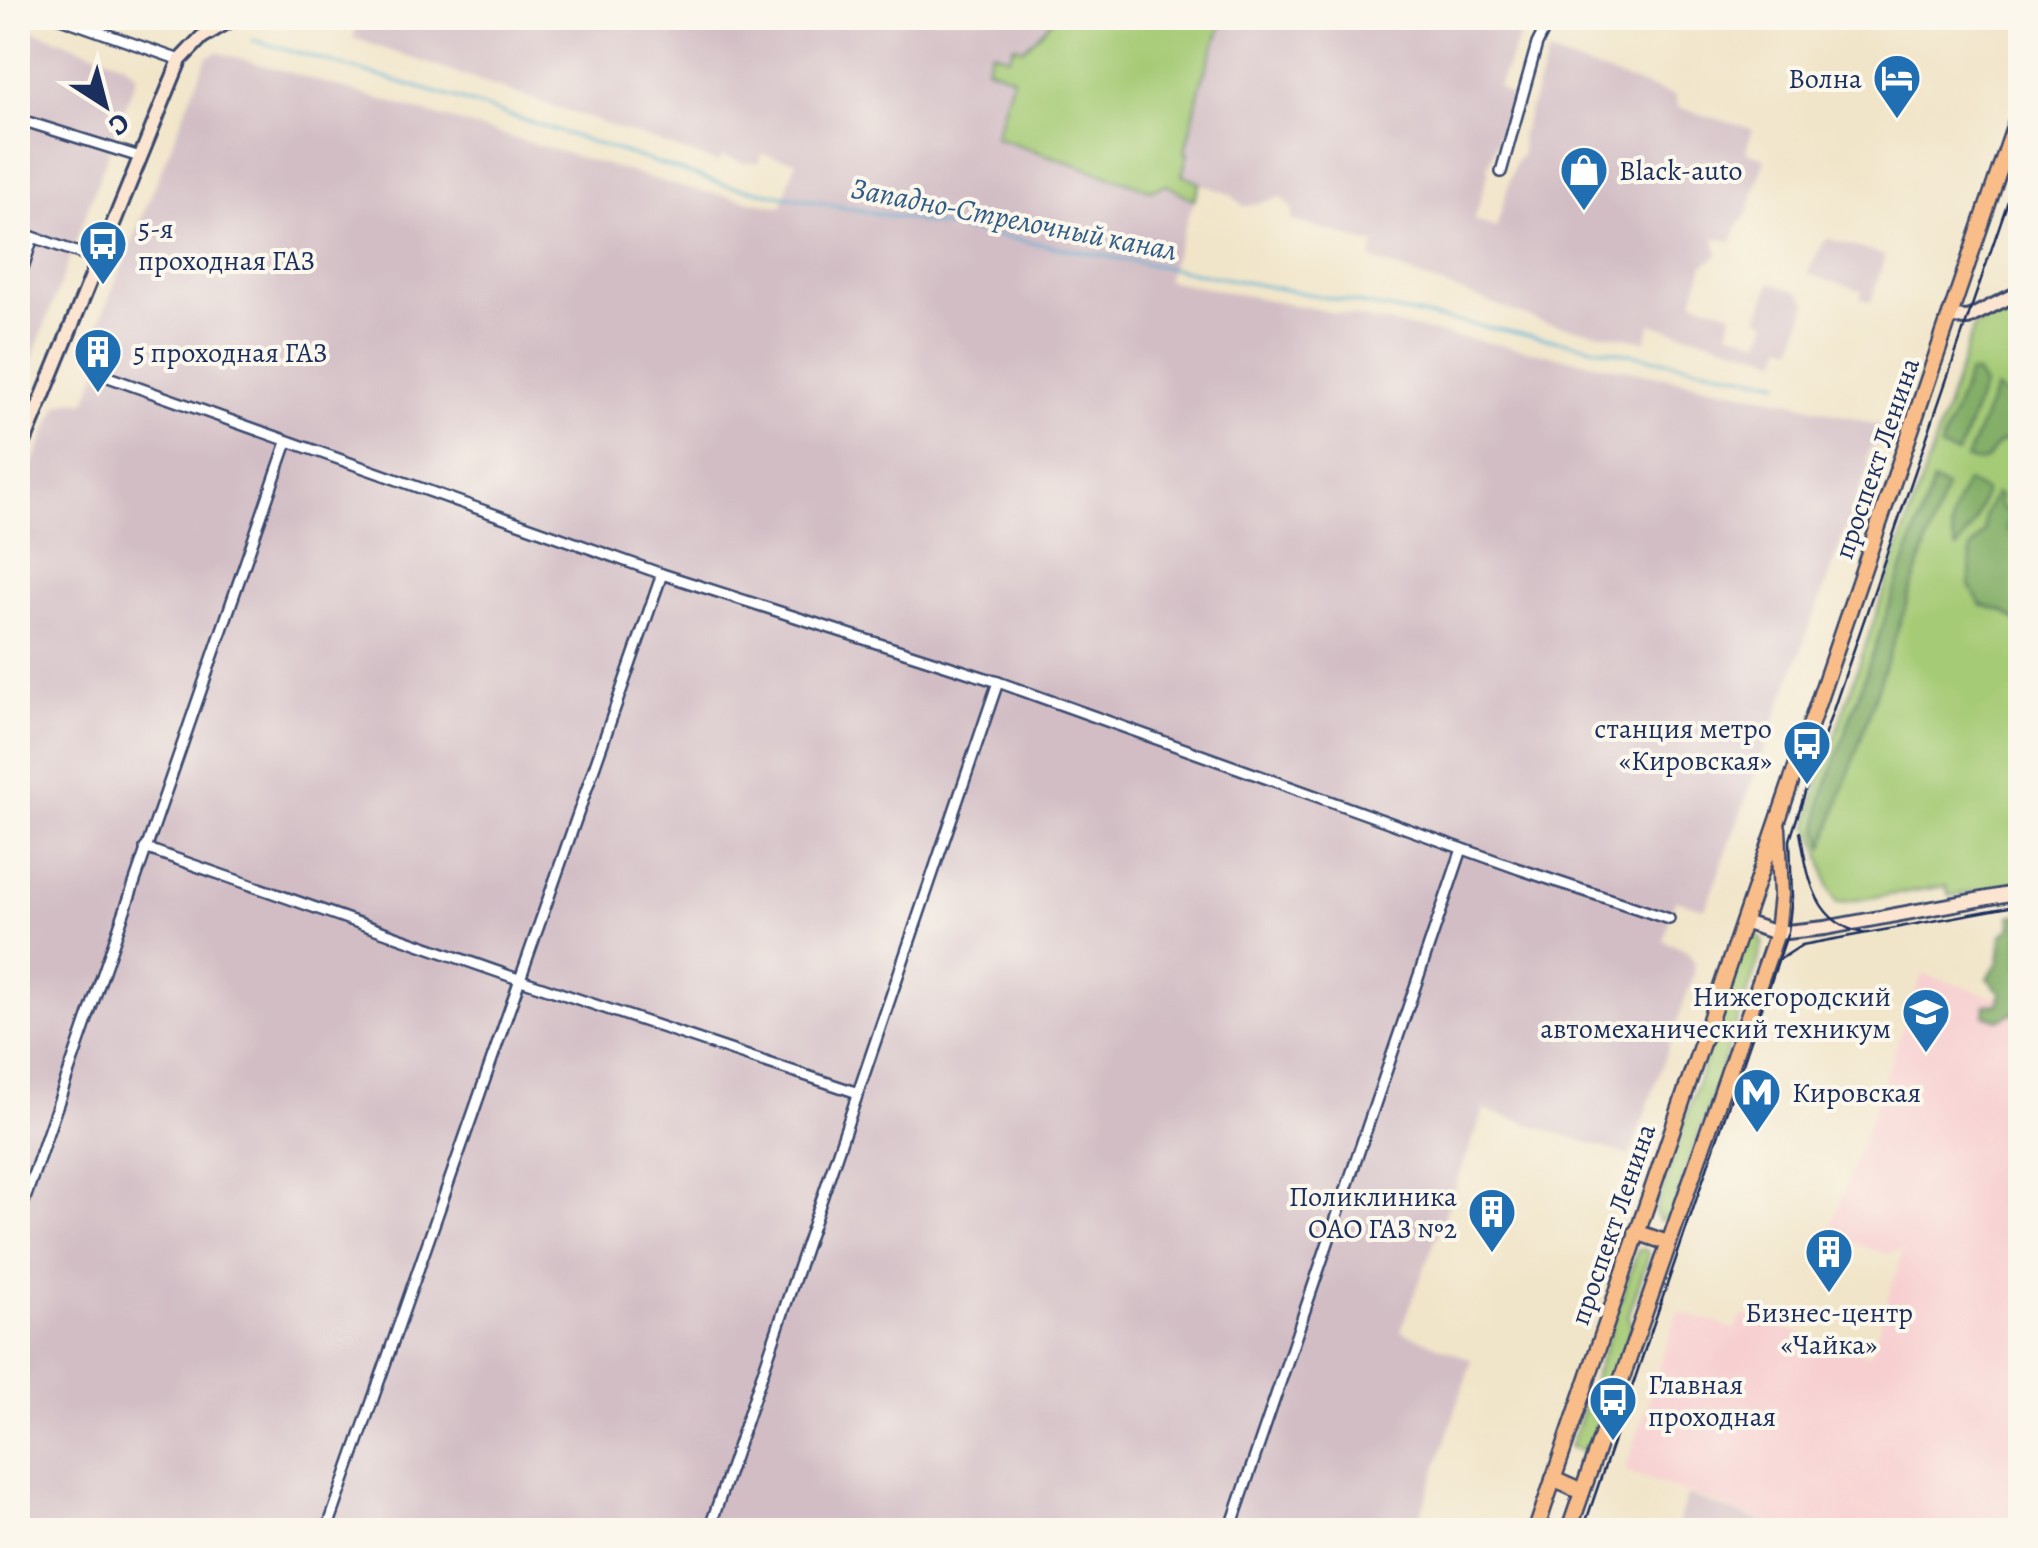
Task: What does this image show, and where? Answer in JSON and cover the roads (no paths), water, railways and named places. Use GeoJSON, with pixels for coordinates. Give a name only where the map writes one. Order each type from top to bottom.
{"type":"FeatureCollection","features":[{"type":"Feature","properties":{"kind":"main road","name":"проспект Ленина"},"geometry":{"type":"LineString","coordinates":[[1536,1530],[2020,110]]}},
{"type":"Feature","properties":{"kind":"main road","name":"проспект Ленина"},"geometry":{"type":"LineString","coordinates":[[1569,1530],[1778,933],[1778,822]]}},
{"type":"Feature","properties":{"kind":"main road"},"geometry":{"type":"LineString","coordinates":[[1636,1232],[1668,1243]]}},
{"type":"Feature","properties":{"kind":"main road"},"geometry":{"type":"LineString","coordinates":[[1553,1479],[1582,1492]]}},
{"type":"Feature","properties":{"kind":"street"},"geometry":{"type":"LineString","coordinates":[[60,18],[180,60]]}},
{"type":"Feature","properties":{"kind":"street"},"geometry":{"type":"LineString","coordinates":[[18,457],[180,60],[202,38],[234,18]]}},
{"type":"Feature","properties":{"kind":"street"},"geometry":{"type":"LineString","coordinates":[[1501,172],[1538,44],[1550,18]]}},
{"type":"Feature","properties":{"kind":"street"},"geometry":{"type":"LineString","coordinates":[[18,119],[140,158]]}},
{"type":"Feature","properties":{"kind":"street"},"geometry":{"type":"LineString","coordinates":[[18,283],[34,238],[99,260]]}},
{"type":"Feature","properties":{"kind":"street"},"geometry":{"type":"LineString","coordinates":[[1950,318],[1968,318],[2020,292]]}},
{"type":"Feature","properties":{"kind":"street"},"geometry":{"type":"LineString","coordinates":[[97,372],[662,574],[998,682],[1669,919]]}},
{"type":"Feature","properties":{"kind":"street"},"geometry":{"type":"LineString","coordinates":[[18,1219],[287,442]]}},
{"type":"Feature","properties":{"kind":"street"},"geometry":{"type":"LineString","coordinates":[[327,1530],[662,574]]}},
{"type":"Feature","properties":{"kind":"street"},"geometry":{"type":"LineString","coordinates":[[708,1530],[998,682]]}},
{"type":"Feature","properties":{"kind":"street"},"geometry":{"type":"LineString","coordinates":[[145,848],[858,1093]]}},
{"type":"Feature","properties":{"kind":"street"},"geometry":{"type":"LineString","coordinates":[[1230,1530],[1462,849]]}},
{"type":"Feature","properties":{"kind":"street"},"geometry":{"type":"LineString","coordinates":[[1742,922],[1778,933],[2020,892]]}},
{"type":"Feature","properties":{"kind":"waterway","name":"Западно-Стрелочный канал"},"geometry":{"type":"LineString","coordinates":[[253,40],[455,98],[725,185],[1780,382]]}},
{"type":"Feature","properties":{"kind":"tram line"},"geometry":{"type":"LineString","coordinates":[[1583,1530],[1788,932],[1792,897],[1790,840],[1807,786],[2020,166]]}},
{"type":"Feature","properties":{"kind":"tram line"},"geometry":{"type":"LineString","coordinates":[[1800,832],[1810,880],[1823,908],[1846,928],[1863,933]]}},
{"type":"Feature","properties":{"kind":"tram line"},"geometry":{"type":"LineString","coordinates":[[1779,960],[1802,945],[2020,905]]}},
{"type":"Feature","properties":{"kind":"place","name":"Волна"},"geometry":{"type":"Point","coordinates":[1897,120]}},
{"type":"Feature","properties":{"kind":"place","name":"Black-auto"},"geometry":{"type":"Point","coordinates":[1584,212]}},
{"type":"Feature","properties":{"kind":"place","name":"5-я проходная ГАЗ"},"geometry":{"type":"Point","coordinates":[103,286]}},
{"type":"Feature","properties":{"kind":"place","name":"5 проходная ГАЗ"},"geometry":{"type":"Point","coordinates":[98,394]}},
{"type":"Feature","properties":{"kind":"place","name":"станция метро «Кировская»"},"geometry":{"type":"Point","coordinates":[1807,786]}},
{"type":"Feature","properties":{"kind":"place","name":"Нижегородский автомеханический техникум"},"geometry":{"type":"Point","coordinates":[1926,1054]}},
{"type":"Feature","properties":{"kind":"place","name":"Кировская"},"geometry":{"type":"Point","coordinates":[1757,1134]}},
{"type":"Feature","properties":{"kind":"place","name":"Поликлиника ОАО ГАЗ №2"},"geometry":{"type":"Point","coordinates":[1492,1254]}},
{"type":"Feature","properties":{"kind":"place","name":"Бизнес-центр «Чайка»"},"geometry":{"type":"Point","coordinates":[1829,1294]}},
{"type":"Feature","properties":{"kind":"place","name":"Главная проходная"},"geometry":{"type":"Point","coordinates":[1613,1442]}}]}
